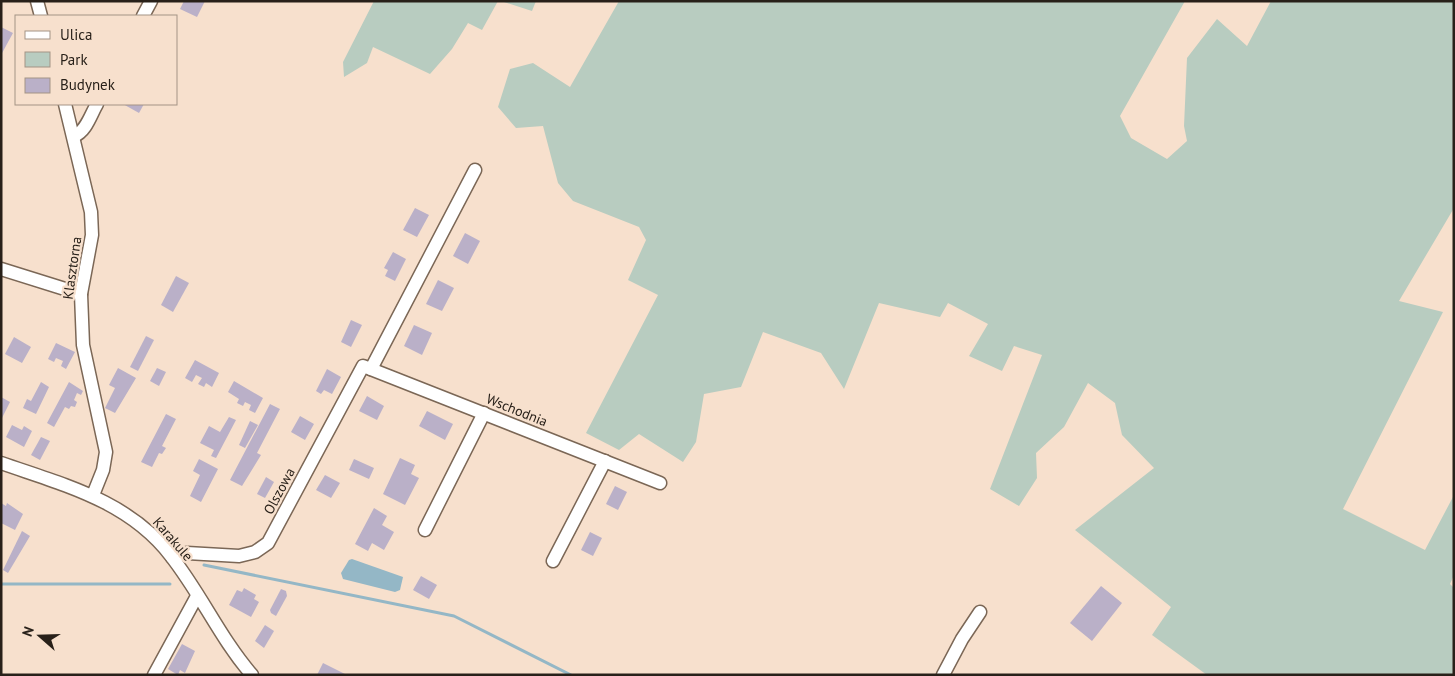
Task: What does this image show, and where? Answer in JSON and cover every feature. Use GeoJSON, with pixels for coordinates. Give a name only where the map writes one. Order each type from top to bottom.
{"type":"FeatureCollection","features":[{"type":"Feature","properties":{"kind":"street"},"geometry":{"type":"LineString","coordinates":[[37,1],[41,15]]}},
{"type":"Feature","properties":{"kind":"street"},"geometry":{"type":"LineString","coordinates":[[144,15],[151,1]]}},
{"type":"Feature","properties":{"kind":"street","name":"Klasztorna"},"geometry":{"type":"LineString","coordinates":[[65,105],[91,212],[92,234],[81,294],[83,345],[106,452],[103,470],[93,496]]}},
{"type":"Feature","properties":{"kind":"street"},"geometry":{"type":"LineString","coordinates":[[74,136],[80,134],[96,105]]}},
{"type":"Feature","properties":{"kind":"street","name":"Olszowa"},"geometry":{"type":"LineString","coordinates":[[172,556],[188,553],[239,556],[255,552],[268,543],[475,170]]}},
{"type":"Feature","properties":{"kind":"street"},"geometry":{"type":"LineString","coordinates":[[1,268],[81,294]]}},
{"type":"Feature","properties":{"kind":"street","name":"Wschodnia"},"geometry":{"type":"LineString","coordinates":[[367,367],[660,483]]}},
{"type":"Feature","properties":{"kind":"street"},"geometry":{"type":"LineString","coordinates":[[425,530],[484,412]]}},
{"type":"Feature","properties":{"kind":"street"},"geometry":{"type":"LineString","coordinates":[[553,561],[605,461]]}},
{"type":"Feature","properties":{"kind":"street","name":"Karakule"},"geometry":{"type":"LineString","coordinates":[[1,463],[93,496],[126,513],[151,533],[172,556],[216,626],[252,675]]}},
{"type":"Feature","properties":{"kind":"street"},"geometry":{"type":"LineString","coordinates":[[154,675],[197,596]]}},
{"type":"Feature","properties":{"kind":"street"},"geometry":{"type":"LineString","coordinates":[[943,675],[962,639],[980,612]]}},
{"type":"Feature","properties":{"kind":"green space"},"geometry":{"type":"Polygon","coordinates":[[[374,1],[498,1],[482,30],[468,23],[452,49],[430,74],[373,47],[367,63],[344,77],[343,62],[374,1]]]}},
{"type":"Feature","properties":{"kind":"green space"},"geometry":{"type":"Polygon","coordinates":[[[501,1],[536,1],[532,11],[501,1]]]}},
{"type":"Feature","properties":{"kind":"green space"},"geometry":{"type":"Polygon","coordinates":[[[619,1],[1185,1],[1120,116],[1131,138],[1167,159],[1187,141],[1184,126],[1187,58],[1217,19],[1247,46],[1271,1],[1454,1],[1454,208],[1399,301],[1443,312],[1343,509],[1425,550],[1454,495],[1454,575],[1450,584],[1454,588],[1454,675],[1207,675],[1152,635],[1171,607],[1075,530],[1154,468],[1122,435],[1115,403],[1088,383],[1064,427],[1036,453],[1037,478],[1019,506],[990,489],[1042,355],[1014,346],[1002,371],[969,356],[988,324],[948,303],[940,317],[879,303],[844,389],[821,353],[763,332],[741,387],[704,394],[696,442],[683,462],[639,434],[619,450],[586,433],[658,295],[628,280],[646,240],[639,227],[573,201],[558,183],[543,126],[516,128],[498,107],[510,69],[533,63],[570,87],[619,1]]]}},
{"type":"Feature","properties":{"kind":"water"},"geometry":{"type":"Polygon","coordinates":[[[352,559],[403,577],[400,590],[395,592],[343,579],[341,573],[349,560],[352,559]]]}},
{"type":"Feature","properties":{"kind":"building"},"geometry":{"type":"Polygon","coordinates":[[[184,1],[205,1],[197,17],[180,9],[184,1]]]}},
{"type":"Feature","properties":{"kind":"building"},"geometry":{"type":"Polygon","coordinates":[[[1,27],[13,33],[1,55],[1,27]]]}},
{"type":"Feature","properties":{"kind":"building"},"geometry":{"type":"Polygon","coordinates":[[[125,105],[143,105],[139,113],[125,105]]]}},
{"type":"Feature","properties":{"kind":"building"},"geometry":{"type":"Polygon","coordinates":[[[415,208],[429,215],[417,237],[403,230],[415,208]]]}},
{"type":"Feature","properties":{"kind":"building"},"geometry":{"type":"Polygon","coordinates":[[[465,233],[480,241],[468,264],[453,256],[465,233]]]}},
{"type":"Feature","properties":{"kind":"building"},"geometry":{"type":"Polygon","coordinates":[[[393,252],[406,259],[395,281],[385,276],[388,270],[384,268],[393,252]]]}},
{"type":"Feature","properties":{"kind":"building"},"geometry":{"type":"Polygon","coordinates":[[[176,276],[189,283],[173,312],[161,305],[176,276]]]}},
{"type":"Feature","properties":{"kind":"building"},"geometry":{"type":"Polygon","coordinates":[[[438,280],[454,288],[442,311],[426,304],[438,280]]]}},
{"type":"Feature","properties":{"kind":"building"},"geometry":{"type":"Polygon","coordinates":[[[351,320],[362,325],[351,347],[341,342],[351,320]]]}},
{"type":"Feature","properties":{"kind":"building"},"geometry":{"type":"Polygon","coordinates":[[[414,325],[432,333],[422,355],[404,346],[414,325]]]}},
{"type":"Feature","properties":{"kind":"building"},"geometry":{"type":"Polygon","coordinates":[[[146,336],[154,340],[138,371],[130,367],[146,336]]]}},
{"type":"Feature","properties":{"kind":"building"},"geometry":{"type":"Polygon","coordinates":[[[14,337],[31,347],[22,363],[5,354],[14,337]]]}},
{"type":"Feature","properties":{"kind":"building"},"geometry":{"type":"Polygon","coordinates":[[[56,343],[75,352],[66,369],[61,366],[63,361],[56,358],[54,362],[48,359],[56,343]]]}},
{"type":"Feature","properties":{"kind":"building"},"geometry":{"type":"Polygon","coordinates":[[[195,360],[219,373],[212,387],[206,383],[204,387],[198,384],[202,378],[196,375],[192,382],[185,378],[195,360]]]}},
{"type":"Feature","properties":{"kind":"building"},"geometry":{"type":"Polygon","coordinates":[[[118,368],[136,378],[115,413],[105,408],[115,388],[109,385],[118,368]]]}},
{"type":"Feature","properties":{"kind":"building"},"geometry":{"type":"Polygon","coordinates":[[[157,368],[166,372],[159,386],[150,381],[157,368]]]}},
{"type":"Feature","properties":{"kind":"building"},"geometry":{"type":"Polygon","coordinates":[[[327,369],[341,377],[332,394],[324,390],[321,394],[316,391],[327,369]]]}},
{"type":"Feature","properties":{"kind":"building"},"geometry":{"type":"Polygon","coordinates":[[[234,381],[263,398],[255,413],[249,410],[251,405],[245,402],[243,406],[237,403],[239,399],[228,392],[234,381]]]}},
{"type":"Feature","properties":{"kind":"building"},"geometry":{"type":"Polygon","coordinates":[[[41,382],[49,387],[36,414],[23,408],[27,399],[31,401],[41,382]]]}},
{"type":"Feature","properties":{"kind":"building"},"geometry":{"type":"Polygon","coordinates":[[[69,382],[83,391],[81,395],[77,393],[74,400],[77,402],[75,407],[71,406],[69,409],[65,407],[54,427],[47,423],[69,382]]]}},
{"type":"Feature","properties":{"kind":"building"},"geometry":{"type":"Polygon","coordinates":[[[367,396],[384,406],[377,420],[359,411],[367,396]]]}},
{"type":"Feature","properties":{"kind":"building"},"geometry":{"type":"Polygon","coordinates":[[[1,397],[10,402],[1,420],[1,397]]]}},
{"type":"Feature","properties":{"kind":"building"},"geometry":{"type":"Polygon","coordinates":[[[270,404],[280,409],[257,453],[261,455],[242,486],[230,480],[270,404]]]}},
{"type":"Feature","properties":{"kind":"building"},"geometry":{"type":"Polygon","coordinates":[[[427,411],[453,424],[445,440],[419,426],[427,411]]]}},
{"type":"Feature","properties":{"kind":"building"},"geometry":{"type":"Polygon","coordinates":[[[166,414],[176,419],[162,446],[166,448],[162,454],[159,453],[152,467],[141,462],[166,414]]]}},
{"type":"Feature","properties":{"kind":"building"},"geometry":{"type":"Polygon","coordinates":[[[300,416],[314,424],[305,440],[291,432],[300,416]]]}},
{"type":"Feature","properties":{"kind":"building"},"geometry":{"type":"Polygon","coordinates":[[[229,417],[236,420],[216,458],[211,456],[214,450],[200,443],[209,426],[220,432],[229,417]]]}},
{"type":"Feature","properties":{"kind":"building"},"geometry":{"type":"Polygon","coordinates":[[[250,421],[258,425],[245,448],[239,445],[250,421]]]}},
{"type":"Feature","properties":{"kind":"building"},"geometry":{"type":"Polygon","coordinates":[[[12,425],[22,430],[24,426],[32,431],[24,447],[6,437],[12,425]]]}},
{"type":"Feature","properties":{"kind":"building"},"geometry":{"type":"Polygon","coordinates":[[[41,437],[50,441],[40,460],[31,455],[41,437]]]}},
{"type":"Feature","properties":{"kind":"building"},"geometry":{"type":"Polygon","coordinates":[[[400,458],[415,465],[411,474],[419,478],[405,505],[383,494],[400,458]]]}},
{"type":"Feature","properties":{"kind":"building"},"geometry":{"type":"Polygon","coordinates":[[[199,459],[218,469],[201,502],[190,496],[200,475],[193,471],[199,459]]]}},
{"type":"Feature","properties":{"kind":"building"},"geometry":{"type":"Polygon","coordinates":[[[354,459],[374,468],[369,479],[349,470],[354,459]]]}},
{"type":"Feature","properties":{"kind":"building"},"geometry":{"type":"Polygon","coordinates":[[[325,475],[340,483],[331,498],[316,490],[325,475]]]}},
{"type":"Feature","properties":{"kind":"building"},"geometry":{"type":"Polygon","coordinates":[[[266,477],[274,482],[265,498],[257,494],[266,477]]]}},
{"type":"Feature","properties":{"kind":"building"},"geometry":{"type":"Polygon","coordinates":[[[615,486],[627,492],[618,510],[606,504],[615,486]]]}},
{"type":"Feature","properties":{"kind":"building"},"geometry":{"type":"Polygon","coordinates":[[[1,503],[6,506],[7,503],[23,514],[15,530],[1,523],[1,503]]]}},
{"type":"Feature","properties":{"kind":"building"},"geometry":{"type":"Polygon","coordinates":[[[374,508],[387,516],[382,525],[394,532],[384,550],[372,543],[368,551],[355,544],[374,508]]]}},
{"type":"Feature","properties":{"kind":"building"},"geometry":{"type":"Polygon","coordinates":[[[22,531],[30,536],[8,573],[3,570],[22,531]]]}},
{"type":"Feature","properties":{"kind":"building"},"geometry":{"type":"Polygon","coordinates":[[[590,532],[602,538],[593,556],[581,550],[590,532]]]}},
{"type":"Feature","properties":{"kind":"building"},"geometry":{"type":"Polygon","coordinates":[[[421,576],[437,585],[429,599],[413,590],[421,576]]]}},
{"type":"Feature","properties":{"kind":"building"},"geometry":{"type":"Polygon","coordinates":[[[1101,586],[1122,603],[1092,641],[1070,623],[1101,586]]]}},
{"type":"Feature","properties":{"kind":"building"},"geometry":{"type":"Polygon","coordinates":[[[244,588],[256,595],[254,599],[259,602],[251,617],[229,605],[237,590],[242,592],[244,588]]]}},
{"type":"Feature","properties":{"kind":"building"},"geometry":{"type":"Polygon","coordinates":[[[281,589],[286,591],[287,596],[276,616],[270,610],[281,589]]]}},
{"type":"Feature","properties":{"kind":"building"},"geometry":{"type":"Polygon","coordinates":[[[265,625],[274,631],[264,648],[255,641],[265,625]]]}},
{"type":"Feature","properties":{"kind":"building"},"geometry":{"type":"Polygon","coordinates":[[[182,644],[195,651],[185,673],[180,670],[178,675],[168,669],[182,644]]]}},
{"type":"Feature","properties":{"kind":"building"},"geometry":{"type":"Polygon","coordinates":[[[323,663],[347,675],[317,675],[323,663]]]}},
{"type":"Feature","properties":{"kind":"waterway"},"geometry":{"type":"LineString","coordinates":[[204,565],[454,616],[571,675]]}},
{"type":"Feature","properties":{"kind":"waterway"},"geometry":{"type":"LineString","coordinates":[[1,584],[170,584]]}}]}
